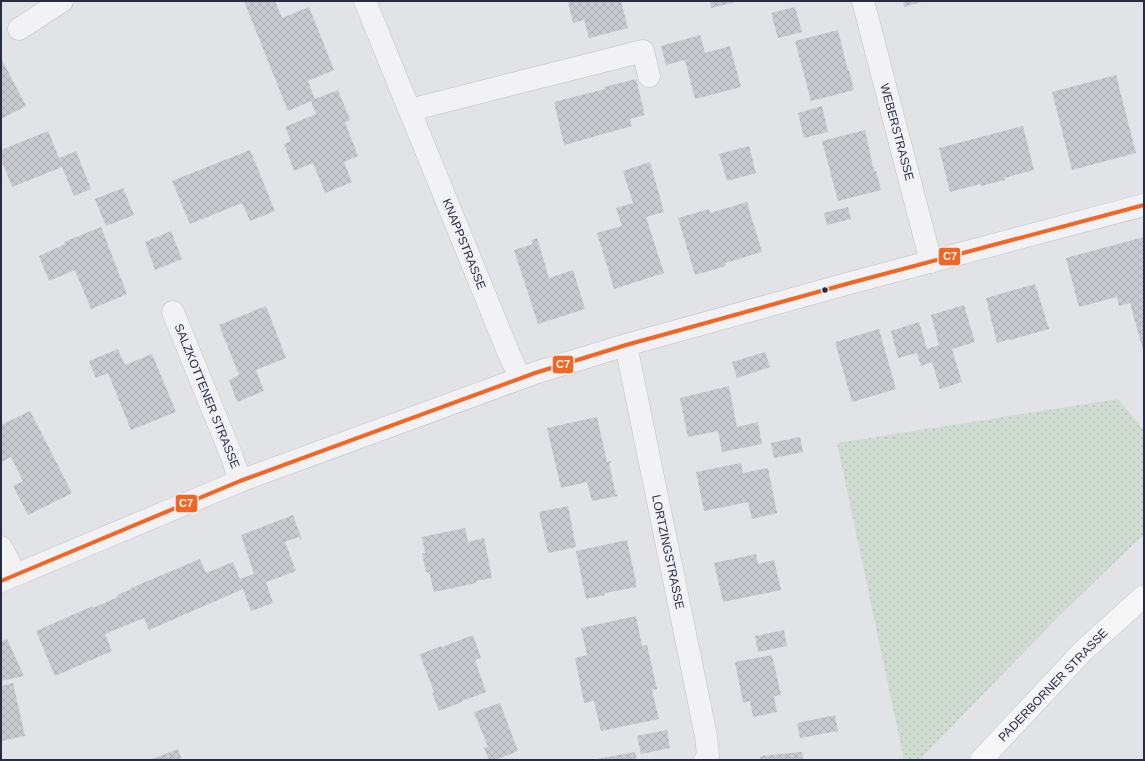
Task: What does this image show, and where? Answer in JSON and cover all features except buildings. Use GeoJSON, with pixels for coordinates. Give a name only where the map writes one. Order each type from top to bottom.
{"type":"FeatureCollection","features":[{"type":"Feature","properties":{"kind":"main road","name":"PADERBORNER STRASSE"},"geometry":{"type":"LineString","coordinates":[[981,760],[1083,651],[1144,596]]}},
{"type":"Feature","properties":{"kind":"street"},"geometry":{"type":"LineString","coordinates":[[19,29],[62,1]]}},
{"type":"Feature","properties":{"kind":"street","name":"KNAPPSTRASSE"},"geometry":{"type":"LineString","coordinates":[[366,1],[520,378]]}},
{"type":"Feature","properties":{"kind":"street","name":"WEBERSTRASSE"},"geometry":{"type":"LineString","coordinates":[[863,1],[931,262]]}},
{"type":"Feature","properties":{"kind":"street"},"geometry":{"type":"LineString","coordinates":[[410,110],[643,51],[649,76]]}},
{"type":"Feature","properties":{"kind":"street","name":"SALZKOTTENER STRASSE"},"geometry":{"type":"LineString","coordinates":[[9,578],[240,481],[520,378],[626,345],[1144,205]]}},
{"type":"Feature","properties":{"kind":"street","name":"SALZKOTTENER STRASSE"},"geometry":{"type":"LineString","coordinates":[[173,312],[232,457],[240,481]]}},
{"type":"Feature","properties":{"kind":"street","name":"LORTZINGSTRASSE"},"geometry":{"type":"LineString","coordinates":[[626,345],[706,736],[708,755],[705,760]]}},
{"type":"Feature","properties":{"kind":"street"},"geometry":{"type":"LineString","coordinates":[[1,547],[9,578]]}},
{"type":"Feature","properties":{"kind":"shaded area"},"geometry":{"type":"Polygon","coordinates":[[[1118,399],[1144,430],[1144,534],[1058,617],[919,760],[904,760],[837,443],[1118,399]]]}},
{"type":"Feature","properties":{"kind":"transit line","name":"C7"},"geometry":{"type":"LineString","coordinates":[[1,581],[240,481],[535,373],[626,345],[850,283],[1144,205]]}}]}
